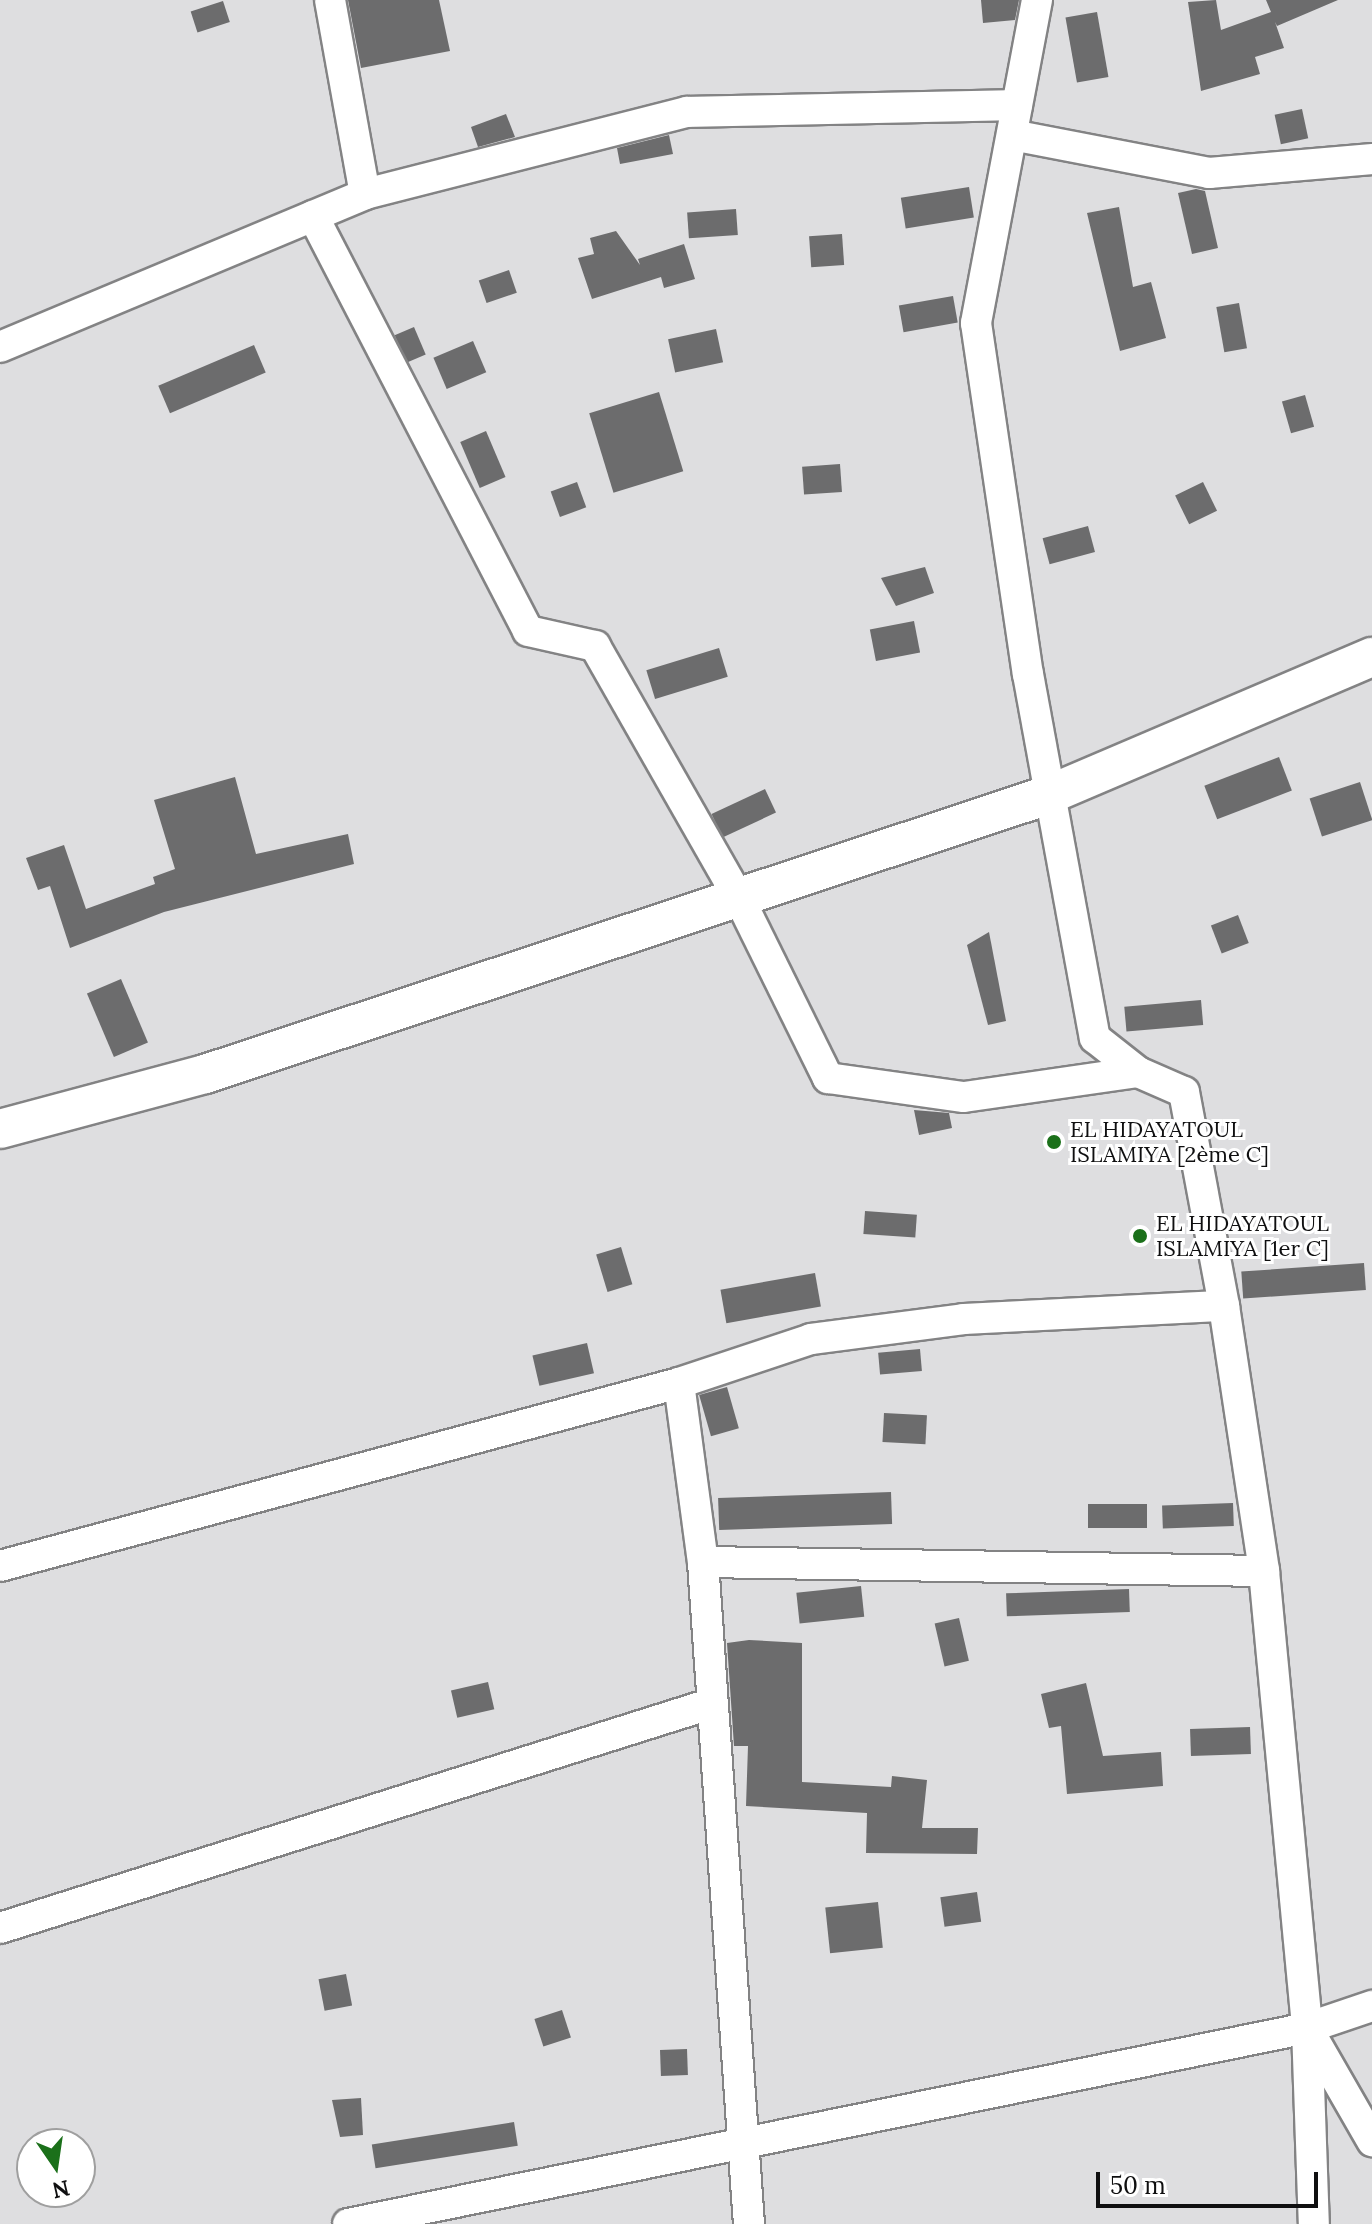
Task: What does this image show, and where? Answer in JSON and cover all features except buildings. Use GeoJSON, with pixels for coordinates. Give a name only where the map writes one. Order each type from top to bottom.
{"type":"FeatureCollection","features":[{"type":"Feature","properties":{"kind":"street"},"geometry":{"type":"LineString","coordinates":[[330,0],[365,194]]}},
{"type":"Feature","properties":{"kind":"street"},"geometry":{"type":"LineString","coordinates":[[1037,0],[976,323],[1048,795],[1095,1038],[1138,1072],[1184,1092],[1224,1306],[1264,1571],[1307,2028],[1314,2224]]}},
{"type":"Feature","properties":{"kind":"street"},"geometry":{"type":"LineString","coordinates":[[0,347],[365,194],[687,112],[1017,105]]}},
{"type":"Feature","properties":{"kind":"street"},"geometry":{"type":"LineString","coordinates":[[1012,135],[1209,173],[1372,159]]}},
{"type":"Feature","properties":{"kind":"street"},"geometry":{"type":"LineString","coordinates":[[313,216],[528,631],[595,646],[739,898],[828,1078],[964,1097],[1138,1072]]}},
{"type":"Feature","properties":{"kind":"street"},"geometry":{"type":"LineString","coordinates":[[0,1129],[205,1074],[1048,795],[1372,657]]}},
{"type":"Feature","properties":{"kind":"street"},"geometry":{"type":"LineString","coordinates":[[0,1566],[679,1383],[811,1339],[964,1319],[1224,1306]]}},
{"type":"Feature","properties":{"kind":"street"},"geometry":{"type":"LineString","coordinates":[[679,1383],[703,1562],[710,1704],[749,2224]]}},
{"type":"Feature","properties":{"kind":"street"},"geometry":{"type":"LineString","coordinates":[[703,1562],[1264,1571]]}},
{"type":"Feature","properties":{"kind":"street"},"geometry":{"type":"LineString","coordinates":[[0,1928],[710,1704]]}},
{"type":"Feature","properties":{"kind":"street"},"geometry":{"type":"LineString","coordinates":[[348,2224],[742,2139],[1307,2028],[1372,2006]]}},
{"type":"Feature","properties":{"kind":"street"},"geometry":{"type":"LineString","coordinates":[[1307,2028],[1372,2141]]}},
{"type":"Feature","properties":{"kind":"place","name":"EL HIDAYATOUL ISLAMIYA [2ème C]"},"geometry":{"type":"Point","coordinates":[1054,1142]}},
{"type":"Feature","properties":{"kind":"place","name":"EL HIDAYATOUL ISLAMIYA [1er C]"},"geometry":{"type":"Point","coordinates":[1140,1236]}}]}
